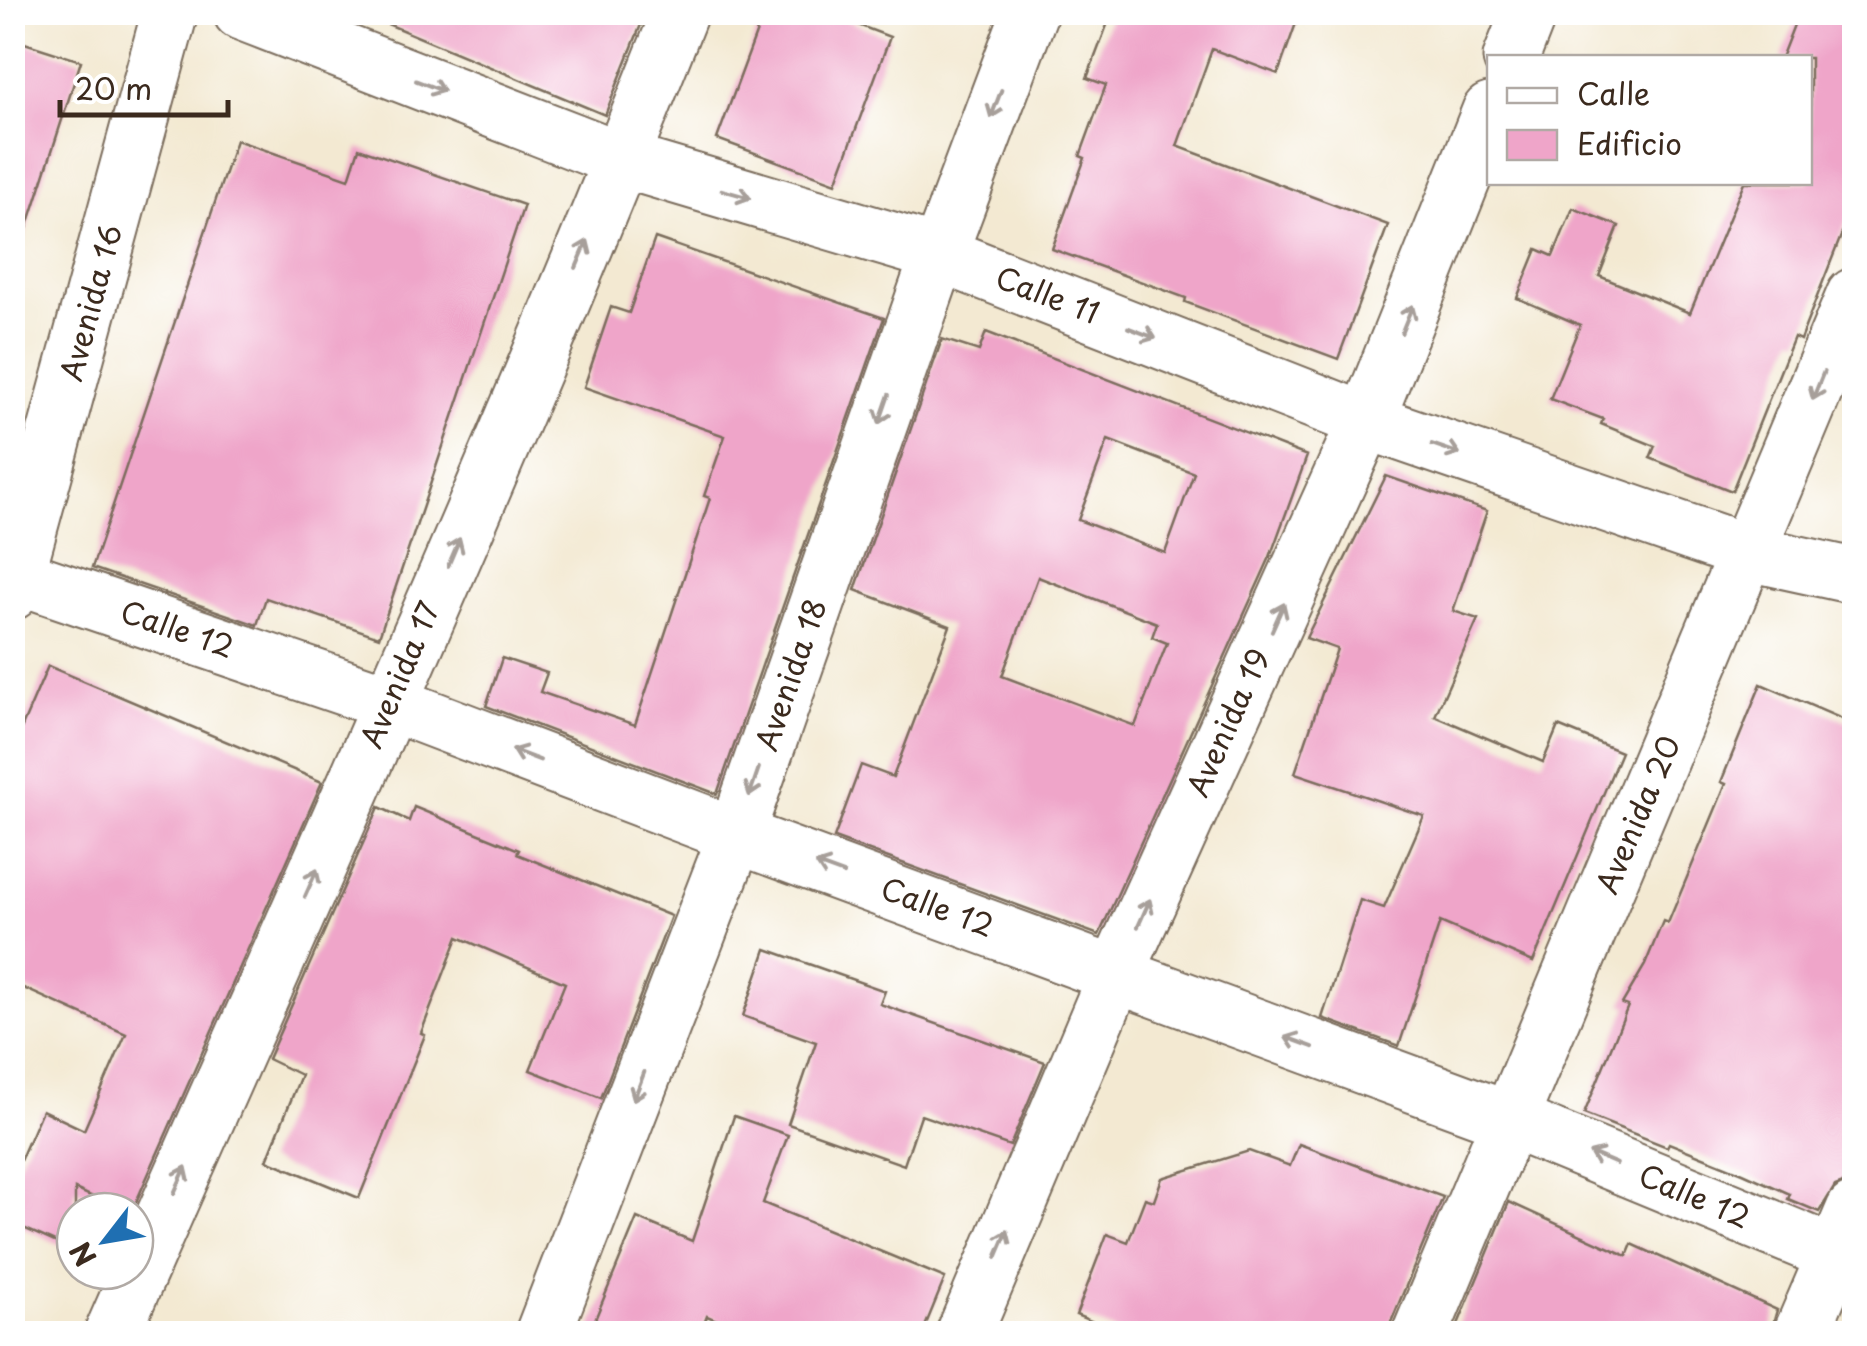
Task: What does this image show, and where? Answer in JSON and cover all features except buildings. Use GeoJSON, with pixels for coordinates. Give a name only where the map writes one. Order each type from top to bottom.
{"type":"FeatureCollection","features":[{"type":"Feature","properties":{"kind":"street","name":"Avenida 16"},"geometry":{"type":"LineString","coordinates":[[15,580],[170,12]]}},
{"type":"Feature","properties":{"kind":"street","name":"Calle 11"},"geometry":{"type":"LineString","coordinates":[[241,12],[622,160],[939,254],[1366,421],[1749,553],[1854,576]]}},
{"type":"Feature","properties":{"kind":"street","name":"Avenida 17"},"geometry":{"type":"LineString","coordinates":[[112,1334],[390,703],[622,160],[680,12]]}},
{"type":"Feature","properties":{"kind":"street","name":"Avenida 18"},"geometry":{"type":"LineString","coordinates":[[543,1334],[736,835],[939,254],[1030,12]]}},
{"type":"Feature","properties":{"kind":"street"},"geometry":{"type":"LineString","coordinates":[[1512,55],[1529,12]]}},
{"type":"Feature","properties":{"kind":"street","name":"Avenida 19"},"geometry":{"type":"LineString","coordinates":[[964,1334],[1116,974],[1366,421],[1487,118]]}},
{"type":"Feature","properties":{"kind":"street","name":"Avenida 20"},"geometry":{"type":"LineString","coordinates":[[1420,1334],[1854,296]]}},
{"type":"Feature","properties":{"kind":"street","name":"Calle 12"},"geometry":{"type":"LineString","coordinates":[[15,580],[390,703],[736,835],[1847,1242]]}},
{"type":"Feature","properties":{"kind":"street"},"geometry":{"type":"LineString","coordinates":[[1802,1334],[1847,1242]]}}]}
